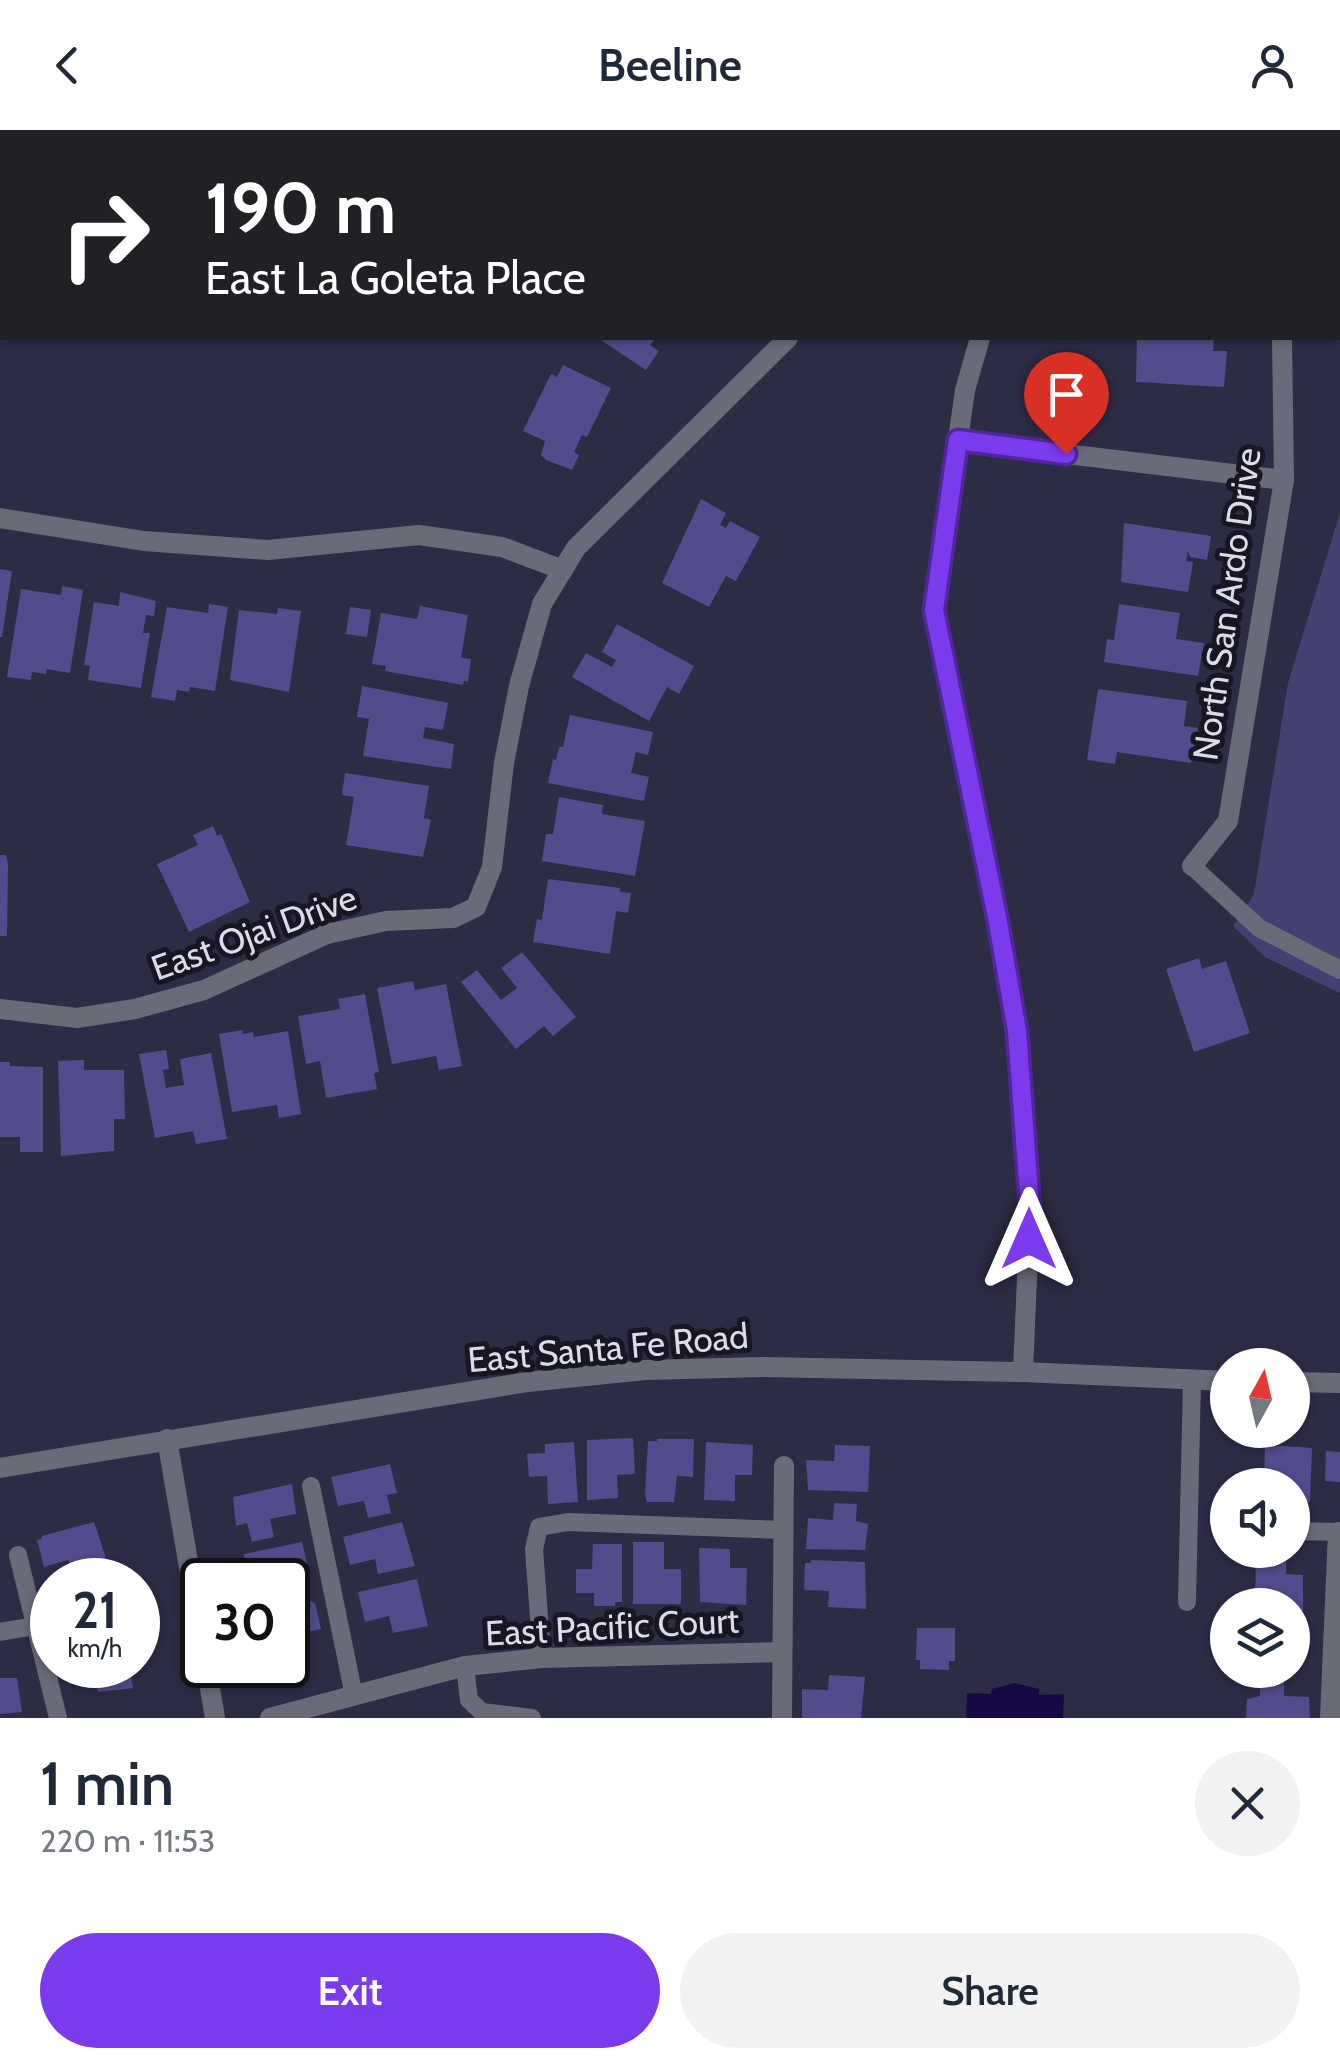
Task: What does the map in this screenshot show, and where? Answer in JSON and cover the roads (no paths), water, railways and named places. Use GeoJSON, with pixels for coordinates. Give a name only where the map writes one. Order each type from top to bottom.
{"type":"FeatureCollection","features":[{"type":"Feature","properties":{"kind":"street"},"geometry":{"type":"LineString","coordinates":[[0,518],[144,541],[268,550],[418,536],[502,547],[563,570],[576,548],[786,340]]}},
{"type":"Feature","properties":{"kind":"street"},"geometry":{"type":"LineString","coordinates":[[979,340],[964,390],[934,610],[1017,1031],[1030,1208],[1024,1372]]}},
{"type":"Feature","properties":{"kind":"street","name":"North San Ardo Drive"},"geometry":{"type":"LineString","coordinates":[[1192,866],[1228,821],[1284,480],[1282,340]]}},
{"type":"Feature","properties":{"kind":"street"},"geometry":{"type":"LineString","coordinates":[[958,440],[1284,480]]}},
{"type":"Feature","properties":{"kind":"street","name":"East Ojai Drive"},"geometry":{"type":"LineString","coordinates":[[0,1009],[77,1018],[135,1010],[204,990],[328,934],[386,921],[453,918],[476,907],[492,867],[504,762],[519,686],[542,604],[563,570]]}},
{"type":"Feature","properties":{"kind":"street","name":"East Santa Fe Road"},"geometry":{"type":"LineString","coordinates":[[0,1468],[527,1382],[645,1370],[1024,1372],[1210,1380]]}},
{"type":"Feature","properties":{"kind":"street"},"geometry":{"type":"LineString","coordinates":[[1310,1383],[1340,1384]]}},
{"type":"Feature","properties":{"kind":"street"},"geometry":{"type":"LineString","coordinates":[[167,1440],[187,1558]]}},
{"type":"Feature","properties":{"kind":"street"},"geometry":{"type":"LineString","coordinates":[[782,1718],[784,1466]]}},
{"type":"Feature","properties":{"kind":"street"},"geometry":{"type":"LineString","coordinates":[[1330,1718],[1337,1668],[1339,1532]]}},
{"type":"Feature","properties":{"kind":"street","name":"East Pacific Court"},"geometry":{"type":"LineString","coordinates":[[270,1718],[465,1666],[542,1658],[782,1652]]}},
{"type":"Feature","properties":{"kind":"street"},"geometry":{"type":"LineString","coordinates":[[210,1688],[215,1718]]}},
{"type":"Feature","properties":{"kind":"lane"},"geometry":{"type":"LineString","coordinates":[[1192,866],[1259,928],[1340,970]]}},
{"type":"Feature","properties":{"kind":"lane"},"geometry":{"type":"LineString","coordinates":[[1187,1602],[1192,1380]]}},
{"type":"Feature","properties":{"kind":"lane"},"geometry":{"type":"LineString","coordinates":[[311,1486],[354,1696]]}},
{"type":"Feature","properties":{"kind":"lane"},"geometry":{"type":"LineString","coordinates":[[542,1658],[534,1549],[540,1527],[568,1522],[784,1530]]}},
{"type":"Feature","properties":{"kind":"lane"},"geometry":{"type":"LineString","coordinates":[[1310,1531],[1339,1532]]}},
{"type":"Feature","properties":{"kind":"lane"},"geometry":{"type":"LineString","coordinates":[[18,1555],[30,1605]]}},
{"type":"Feature","properties":{"kind":"lane"},"geometry":{"type":"LineString","coordinates":[[0,1632],[30,1627]]}},
{"type":"Feature","properties":{"kind":"lane"},"geometry":{"type":"LineString","coordinates":[[465,1666],[469,1700],[482,1712],[532,1718]]}},
{"type":"Feature","properties":{"kind":"lane"},"geometry":{"type":"LineString","coordinates":[[50,1688],[58,1718]]}}]}
